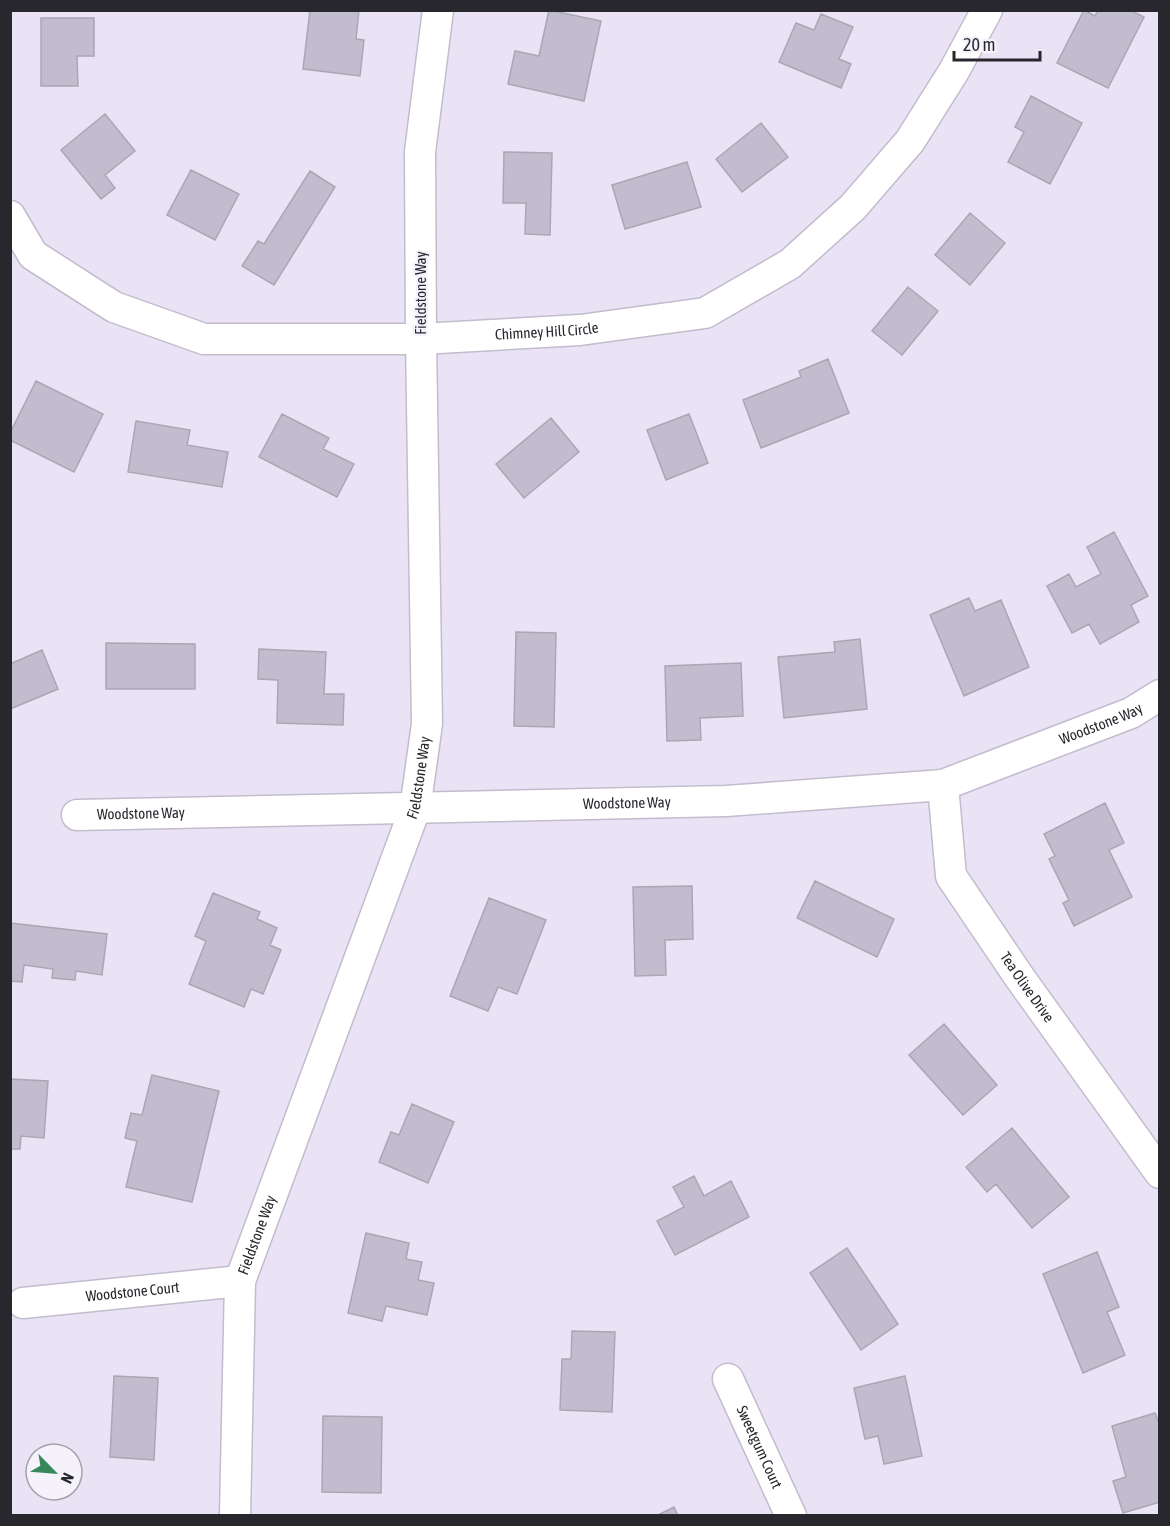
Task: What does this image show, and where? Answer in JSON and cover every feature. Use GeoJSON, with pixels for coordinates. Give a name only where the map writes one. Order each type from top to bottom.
{"type":"FeatureCollection","features":[{"type":"Feature","properties":{"kind":"street","name":"Fieldstone Way"},"geometry":{"type":"LineString","coordinates":[[236,1515],[240,1281],[415,809],[427,724],[420,152],[438,10]]}},
{"type":"Feature","properties":{"kind":"street","name":"Chimney Hill Circle"},"geometry":{"type":"LineString","coordinates":[[10,216],[33,255],[114,307],[204,339],[421,339],[580,330],[705,313],[790,264],[853,207],[910,141],[954,71],[987,10]]}},
{"type":"Feature","properties":{"kind":"street","name":"Woodstone Way"},"geometry":{"type":"LineString","coordinates":[[77,815],[726,801],[943,785],[1131,713],[1160,695]]}},
{"type":"Feature","properties":{"kind":"street","name":"Tea Olive Drive"},"geometry":{"type":"LineString","coordinates":[[943,785],[951,876],[1020,978],[1160,1173]]}},
{"type":"Feature","properties":{"kind":"street","name":"Woodstone Court"},"geometry":{"type":"LineString","coordinates":[[24,1303],[240,1281]]}},
{"type":"Feature","properties":{"kind":"street","name":"Sweetgum Court"},"geometry":{"type":"LineString","coordinates":[[728,1379],[791,1515]]}},
{"type":"Feature","properties":{"kind":"building"},"geometry":{"type":"Polygon","coordinates":[[[310,10],[359,10],[356,39],[364,40],[360,76],[303,69],[310,10]]]}},
{"type":"Feature","properties":{"kind":"building"},"geometry":{"type":"Polygon","coordinates":[[[549,10],[601,21],[584,101],[508,84],[515,51],[539,56],[549,10]]]}},
{"type":"Feature","properties":{"kind":"building"},"geometry":{"type":"Polygon","coordinates":[[[1084,10],[1095,16],[1098,10],[1130,10],[1144,17],[1108,88],[1057,63],[1084,10]]]}},
{"type":"Feature","properties":{"kind":"building"},"geometry":{"type":"Polygon","coordinates":[[[821,14],[853,27],[839,59],[851,64],[841,88],[779,62],[796,23],[814,30],[821,14]]]}},
{"type":"Feature","properties":{"kind":"building"},"geometry":{"type":"Polygon","coordinates":[[[41,18],[94,18],[94,56],[77,56],[78,86],[41,86],[41,18]]]}},
{"type":"Feature","properties":{"kind":"building"},"geometry":{"type":"Polygon","coordinates":[[[1031,96],[1082,123],[1050,184],[1008,162],[1024,132],[1015,127],[1031,96]]]}},
{"type":"Feature","properties":{"kind":"building"},"geometry":{"type":"Polygon","coordinates":[[[105,114],[135,151],[105,175],[115,188],[101,199],[61,150],[105,114]]]}},
{"type":"Feature","properties":{"kind":"building"},"geometry":{"type":"Polygon","coordinates":[[[761,123],[788,157],[742,192],[716,159],[761,123]]]}},
{"type":"Feature","properties":{"kind":"building"},"geometry":{"type":"Polygon","coordinates":[[[504,152],[552,153],[550,235],[525,234],[526,203],[503,203],[504,152]]]}},
{"type":"Feature","properties":{"kind":"building"},"geometry":{"type":"Polygon","coordinates":[[[687,162],[701,207],[625,229],[612,185],[687,162]]]}},
{"type":"Feature","properties":{"kind":"building"},"geometry":{"type":"Polygon","coordinates":[[[191,170],[239,194],[215,240],[167,215],[191,170]]]}},
{"type":"Feature","properties":{"kind":"building"},"geometry":{"type":"Polygon","coordinates":[[[310,171],[335,187],[274,285],[242,266],[258,241],[264,244],[310,171]]]}},
{"type":"Feature","properties":{"kind":"building"},"geometry":{"type":"Polygon","coordinates":[[[970,213],[1005,243],[970,285],[935,255],[970,213]]]}},
{"type":"Feature","properties":{"kind":"building"},"geometry":{"type":"Polygon","coordinates":[[[908,287],[938,311],[902,355],[872,331],[908,287]]]}},
{"type":"Feature","properties":{"kind":"building"},"geometry":{"type":"Polygon","coordinates":[[[828,359],[849,413],[761,448],[743,400],[801,377],[799,371],[828,359]]]}},
{"type":"Feature","properties":{"kind":"building"},"geometry":{"type":"Polygon","coordinates":[[[36,381],[103,414],[74,472],[10,440],[10,433],[36,381]]]}},
{"type":"Feature","properties":{"kind":"building"},"geometry":{"type":"Polygon","coordinates":[[[282,414],[329,438],[323,449],[354,464],[337,497],[259,457],[282,414]]]}},
{"type":"Feature","properties":{"kind":"building"},"geometry":{"type":"Polygon","coordinates":[[[689,414],[708,463],[666,480],[647,430],[689,414]]]}},
{"type":"Feature","properties":{"kind":"building"},"geometry":{"type":"Polygon","coordinates":[[[551,418],[579,452],[524,498],[496,464],[551,418]]]}},
{"type":"Feature","properties":{"kind":"building"},"geometry":{"type":"Polygon","coordinates":[[[136,421],[190,430],[187,445],[228,452],[222,487],[128,472],[136,421]]]}},
{"type":"Feature","properties":{"kind":"building"},"geometry":{"type":"Polygon","coordinates":[[[1114,532],[1148,596],[1131,605],[1139,622],[1100,644],[1089,624],[1072,633],[1047,586],[1069,574],[1076,587],[1101,574],[1087,547],[1114,532]]]}},
{"type":"Feature","properties":{"kind":"building"},"geometry":{"type":"Polygon","coordinates":[[[969,598],[975,611],[1001,600],[1029,667],[964,696],[930,615],[969,598]]]}},
{"type":"Feature","properties":{"kind":"building"},"geometry":{"type":"Polygon","coordinates":[[[516,632],[556,633],[554,727],[514,726],[516,632]]]}},
{"type":"Feature","properties":{"kind":"building"},"geometry":{"type":"Polygon","coordinates":[[[860,639],[867,709],[784,718],[778,657],[835,652],[834,642],[860,639]]]}},
{"type":"Feature","properties":{"kind":"building"},"geometry":{"type":"Polygon","coordinates":[[[106,643],[195,644],[195,689],[106,689],[106,643]]]}},
{"type":"Feature","properties":{"kind":"building"},"geometry":{"type":"Polygon","coordinates":[[[259,649],[326,652],[324,694],[344,694],[343,725],[277,723],[278,680],[258,679],[259,649]]]}},
{"type":"Feature","properties":{"kind":"building"},"geometry":{"type":"Polygon","coordinates":[[[42,650],[58,689],[10,709],[10,664],[42,650]]]}},
{"type":"Feature","properties":{"kind":"building"},"geometry":{"type":"Polygon","coordinates":[[[741,663],[743,716],[700,718],[701,740],[667,741],[665,666],[741,663]]]}},
{"type":"Feature","properties":{"kind":"building"},"geometry":{"type":"Polygon","coordinates":[[[1105,803],[1124,843],[1109,850],[1132,897],[1074,926],[1063,903],[1069,900],[1049,859],[1055,856],[1044,834],[1105,803]]]}},
{"type":"Feature","properties":{"kind":"building"},"geometry":{"type":"Polygon","coordinates":[[[815,881],[894,919],[877,957],[797,918],[815,881]]]}},
{"type":"Feature","properties":{"kind":"building"},"geometry":{"type":"Polygon","coordinates":[[[692,886],[693,939],[665,940],[666,975],[635,976],[633,887],[692,886]]]}},
{"type":"Feature","properties":{"kind":"building"},"geometry":{"type":"Polygon","coordinates":[[[213,893],[260,912],[257,919],[277,928],[270,945],[281,950],[263,994],[251,989],[244,1007],[189,984],[206,941],[195,936],[213,893]]]}},
{"type":"Feature","properties":{"kind":"building"},"geometry":{"type":"Polygon","coordinates":[[[489,898],[546,920],[517,994],[498,987],[488,1011],[450,996],[489,898]]]}},
{"type":"Feature","properties":{"kind":"building"},"geometry":{"type":"Polygon","coordinates":[[[10,923],[107,934],[102,975],[76,971],[75,980],[52,978],[53,969],[24,965],[22,982],[10,981],[10,923]]]}},
{"type":"Feature","properties":{"kind":"building"},"geometry":{"type":"Polygon","coordinates":[[[944,1024],[997,1085],[963,1115],[909,1055],[944,1024]]]}},
{"type":"Feature","properties":{"kind":"building"},"geometry":{"type":"Polygon","coordinates":[[[152,1075],[219,1091],[192,1202],[126,1187],[137,1141],[125,1138],[131,1113],[142,1115],[152,1075]]]}},
{"type":"Feature","properties":{"kind":"building"},"geometry":{"type":"Polygon","coordinates":[[[10,1079],[48,1081],[44,1138],[21,1136],[20,1149],[10,1149],[10,1079]]]}},
{"type":"Feature","properties":{"kind":"building"},"geometry":{"type":"Polygon","coordinates":[[[412,1104],[454,1122],[428,1183],[379,1162],[391,1132],[399,1135],[412,1104]]]}},
{"type":"Feature","properties":{"kind":"building"},"geometry":{"type":"Polygon","coordinates":[[[1012,1128],[1069,1197],[1032,1228],[996,1184],[987,1192],[966,1167],[1012,1128]]]}},
{"type":"Feature","properties":{"kind":"building"},"geometry":{"type":"Polygon","coordinates":[[[694,1176],[704,1196],[731,1181],[749,1217],[675,1255],[657,1221],[684,1207],[673,1187],[694,1176]]]}},
{"type":"Feature","properties":{"kind":"building"},"geometry":{"type":"Polygon","coordinates":[[[366,1233],[409,1243],[406,1259],[422,1262],[418,1280],[434,1283],[427,1315],[386,1306],[382,1321],[348,1313],[366,1233]]]}},
{"type":"Feature","properties":{"kind":"building"},"geometry":{"type":"Polygon","coordinates":[[[847,1248],[898,1324],[861,1350],[810,1273],[847,1248]]]}},
{"type":"Feature","properties":{"kind":"building"},"geometry":{"type":"Polygon","coordinates":[[[1097,1252],[1119,1307],[1107,1312],[1125,1355],[1083,1373],[1043,1274],[1097,1252]]]}},
{"type":"Feature","properties":{"kind":"building"},"geometry":{"type":"Polygon","coordinates":[[[572,1331],[615,1332],[612,1412],[560,1410],[562,1359],[571,1359],[572,1331]]]}},
{"type":"Feature","properties":{"kind":"building"},"geometry":{"type":"Polygon","coordinates":[[[114,1376],[158,1378],[154,1460],[110,1457],[114,1376]]]}},
{"type":"Feature","properties":{"kind":"building"},"geometry":{"type":"Polygon","coordinates":[[[905,1376],[922,1456],[884,1464],[878,1436],[865,1439],[854,1388],[905,1376]]]}},
{"type":"Feature","properties":{"kind":"building"},"geometry":{"type":"Polygon","coordinates":[[[1155,1413],[1160,1426],[1160,1502],[1123,1513],[1113,1481],[1126,1477],[1112,1426],[1155,1413]]]}},
{"type":"Feature","properties":{"kind":"building"},"geometry":{"type":"Polygon","coordinates":[[[323,1416],[382,1417],[381,1493],[322,1492],[323,1416]]]}},
{"type":"Feature","properties":{"kind":"building"},"geometry":{"type":"Polygon","coordinates":[[[674,1507],[678,1516],[656,1516],[674,1507]]]}}]}
